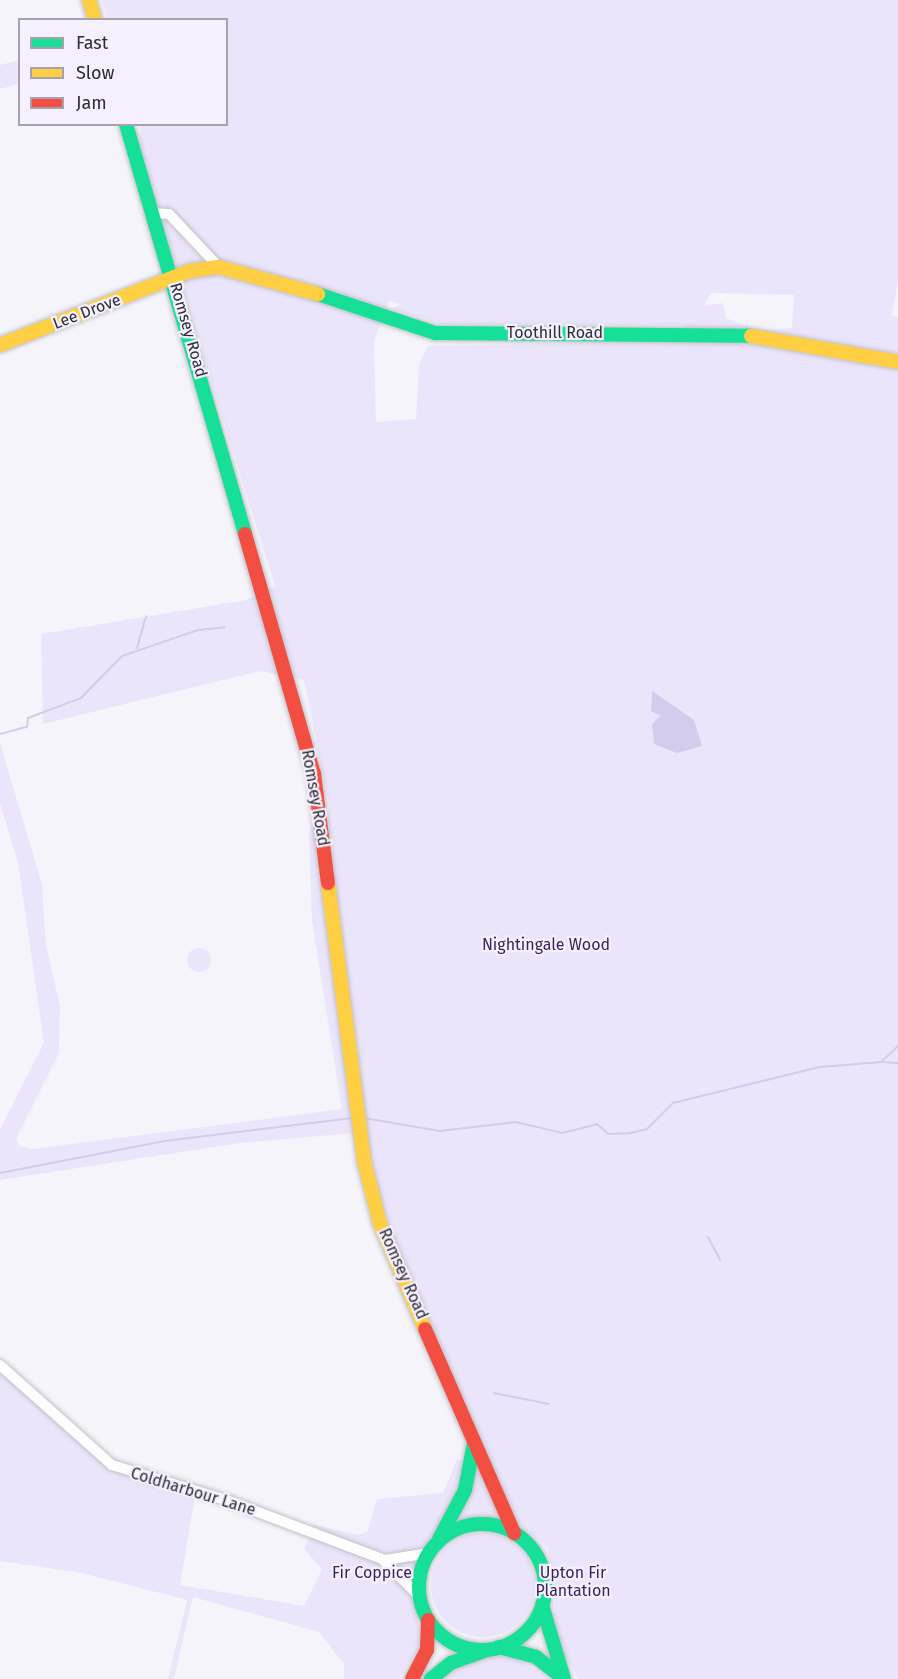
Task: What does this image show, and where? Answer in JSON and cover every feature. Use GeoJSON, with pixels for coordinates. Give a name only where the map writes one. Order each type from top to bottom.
{"type":"FeatureCollection","features":[{"type":"Feature","properties":{"kind":"main road"},"geometry":{"type":"LineString","coordinates":[[89,0],[94,18]]}},
{"type":"Feature","properties":{"kind":"main road","name":"Romsey Road"},"geometry":{"type":"LineString","coordinates":[[127,126],[173,279],[314,774],[364,1161],[378,1213],[514,1533]]}},
{"type":"Feature","properties":{"kind":"main road","name":"Toothill Road"},"geometry":{"type":"LineString","coordinates":[[173,279],[219,267],[275,280],[435,333],[749,336],[898,362]]}},
{"type":"Feature","properties":{"kind":"main road","name":"Lee Drove"},"geometry":{"type":"LineString","coordinates":[[0,345],[173,279]]}},
{"type":"Feature","properties":{"kind":"main road"},"geometry":{"type":"LineString","coordinates":[[412,1679],[427,1650],[428,1620],[419,1596],[429,1553],[438,1542],[465,1490],[474,1437]]}},
{"type":"Feature","properties":{"kind":"main road"},"geometry":{"type":"LineString","coordinates":[[438,1542],[468,1525],[492,1525],[514,1533],[541,1564],[542,1605],[564,1679]]}},
{"type":"Feature","properties":{"kind":"main road"},"geometry":{"type":"LineString","coordinates":[[431,1679],[451,1663],[521,1636],[542,1605]]}},
{"type":"Feature","properties":{"kind":"main road"},"geometry":{"type":"LineString","coordinates":[[428,1620],[453,1643],[536,1657],[564,1679]]}},
{"type":"Feature","properties":{"kind":"street"},"geometry":{"type":"LineString","coordinates":[[152,213],[169,214],[219,267]]}},
{"type":"Feature","properties":{"kind":"street","name":"Coldharbour Lane"},"geometry":{"type":"LineString","coordinates":[[0,1365],[112,1465],[226,1500],[382,1559],[419,1596]]}},
{"type":"Feature","properties":{"kind":"street","name":"Coldharbour Lane"},"geometry":{"type":"LineString","coordinates":[[382,1559],[429,1553]]}},
{"type":"Feature","properties":{"kind":"green space"},"geometry":{"type":"Polygon","coordinates":[[[102,0],[898,0],[898,281],[892,315],[898,317],[898,357],[884,352],[867,359],[898,371],[898,1679],[578,1679],[555,1636],[554,1573],[547,1547],[516,1521],[385,1223],[366,1132],[240,1143],[0,1180],[0,1129],[44,1043],[18,863],[0,804],[0,743],[42,884],[46,945],[60,1006],[59,1053],[16,1139],[19,1146],[33,1149],[342,1109],[312,921],[309,832],[330,809],[304,680],[260,671],[43,724],[41,634],[246,600],[275,586],[132,127],[142,137],[139,126],[228,126],[228,18],[108,18],[102,0]],[[711,293],[704,306],[723,303],[726,318],[758,331],[792,328],[794,295],[711,293]],[[389,301],[374,341],[376,422],[416,419],[419,363],[428,346],[680,342],[685,325],[442,324],[392,309],[401,304],[389,301]],[[652,691],[651,711],[660,716],[653,724],[677,753],[692,746],[652,691]]]}},
{"type":"Feature","properties":{"kind":"green space"},"geometry":{"type":"Polygon","coordinates":[[[18,60],[18,84],[0,89],[0,65],[18,60]]]}},
{"type":"Feature","properties":{"kind":"green space"},"geometry":{"type":"Polygon","coordinates":[[[199,948],[207,952],[211,960],[207,968],[199,972],[191,968],[187,960],[191,952],[199,948]]]}},
{"type":"Feature","properties":{"kind":"green space","name":"Fir Coppice"},"geometry":{"type":"Polygon","coordinates":[[[0,1371],[112,1470],[195,1495],[180,1585],[304,1606],[322,1569],[304,1549],[314,1525],[358,1535],[368,1531],[377,1499],[443,1493],[457,1459],[466,1464],[455,1503],[413,1573],[420,1645],[399,1679],[344,1679],[344,1664],[319,1632],[193,1597],[174,1679],[168,1679],[187,1600],[82,1573],[0,1561],[0,1371]]]}},
{"type":"Feature","properties":{"kind":"green space"},"geometry":{"type":"Polygon","coordinates":[[[477,1465],[502,1524],[477,1520],[453,1526],[477,1465]]]}},
{"type":"Feature","properties":{"kind":"green space"},"geometry":{"type":"Polygon","coordinates":[[[483,1533],[503,1537],[520,1548],[531,1565],[535,1585],[531,1605],[520,1622],[503,1633],[483,1637],[463,1633],[446,1622],[435,1605],[431,1585],[435,1565],[446,1548],[463,1537],[483,1533]]]}},
{"type":"Feature","properties":{"kind":"green space"},"geometry":{"type":"Polygon","coordinates":[[[488,1655],[514,1657],[549,1679],[439,1679],[488,1655]]]}},
{"type":"Feature","properties":{"kind":"shaded area"},"geometry":{"type":"Polygon","coordinates":[[[652,691],[694,720],[702,746],[677,753],[654,744],[652,724],[660,716],[651,711],[652,691]]]}},
{"type":"Feature","properties":{"kind":"waterway"},"geometry":{"type":"LineString","coordinates":[[137,648],[146,616]]}},
{"type":"Feature","properties":{"kind":"waterway"},"geometry":{"type":"LineString","coordinates":[[0,734],[27,727],[28,718],[81,698],[122,656],[198,630],[225,627]]}},
{"type":"Feature","properties":{"kind":"waterway"},"geometry":{"type":"LineString","coordinates":[[364,1118],[440,1131],[516,1122],[562,1133],[597,1124],[608,1134],[631,1133],[647,1129],[673,1103],[820,1067],[881,1062],[898,1046]]}},
{"type":"Feature","properties":{"kind":"waterway"},"geometry":{"type":"LineString","coordinates":[[883,1062],[898,1063]]}},
{"type":"Feature","properties":{"kind":"waterway"},"geometry":{"type":"LineString","coordinates":[[0,1173],[165,1141],[353,1118]]}},
{"type":"Feature","properties":{"kind":"waterway"},"geometry":{"type":"LineString","coordinates":[[708,1237],[720,1260]]}},
{"type":"Feature","properties":{"kind":"waterway"},"geometry":{"type":"LineString","coordinates":[[494,1393],[549,1404]]}},
{"type":"Feature","properties":{"kind":"traffic: fast"},"geometry":{"type":"LineString","coordinates":[[127,126],[245,534]]}},
{"type":"Feature","properties":{"kind":"traffic: fast"},"geometry":{"type":"LineString","coordinates":[[318,294],[435,333],[751,336]]}},
{"type":"Feature","properties":{"kind":"traffic: fast"},"geometry":{"type":"LineString","coordinates":[[439,1539],[465,1490],[474,1443]]}},
{"type":"Feature","properties":{"kind":"traffic: fast"},"geometry":{"type":"LineString","coordinates":[[482,1524],[506,1529],[526,1543],[540,1563],[545,1587],[540,1611],[526,1631],[506,1645],[482,1650],[458,1645],[438,1631],[424,1611],[419,1587],[424,1563],[438,1543],[458,1529],[482,1524]]}},
{"type":"Feature","properties":{"kind":"traffic: fast"},"geometry":{"type":"LineString","coordinates":[[542,1605],[564,1679]]}},
{"type":"Feature","properties":{"kind":"traffic: fast"},"geometry":{"type":"LineString","coordinates":[[499,1647],[536,1657],[563,1678]]}},
{"type":"Feature","properties":{"kind":"traffic: fast"},"geometry":{"type":"LineString","coordinates":[[431,1679],[451,1663],[486,1650]]}},
{"type":"Feature","properties":{"kind":"traffic: slow"},"geometry":{"type":"LineString","coordinates":[[89,0],[94,18]]}},
{"type":"Feature","properties":{"kind":"traffic: slow"},"geometry":{"type":"LineString","coordinates":[[0,345],[190,271],[219,267],[318,294]]}},
{"type":"Feature","properties":{"kind":"traffic: slow"},"geometry":{"type":"LineString","coordinates":[[751,336],[898,362]]}},
{"type":"Feature","properties":{"kind":"traffic: slow"},"geometry":{"type":"LineString","coordinates":[[328,883],[364,1161],[380,1224],[425,1329]]}},
{"type":"Feature","properties":{"kind":"traffic: jam"},"geometry":{"type":"LineString","coordinates":[[245,534],[314,774],[328,883]]}},
{"type":"Feature","properties":{"kind":"traffic: jam"},"geometry":{"type":"LineString","coordinates":[[425,1329],[514,1533]]}},
{"type":"Feature","properties":{"kind":"traffic: jam"},"geometry":{"type":"LineString","coordinates":[[412,1679],[427,1650],[428,1620]]}},
{"type":"Feature","properties":{"kind":"park label","name":"Nightingale Wood"},"geometry":{"type":"Point","coordinates":[546,945]}},
{"type":"Feature","properties":{"kind":"park label","name":"Upton Fir Plantation"},"geometry":{"type":"Point","coordinates":[573,1582]}}]}
